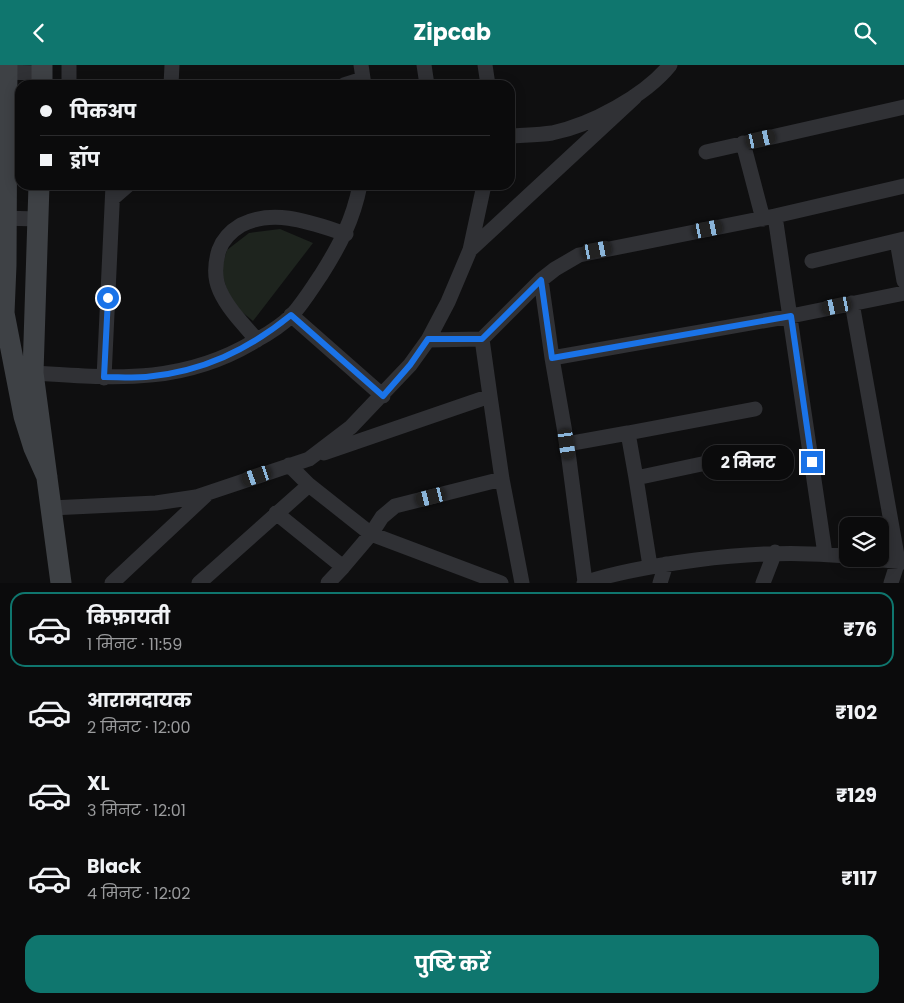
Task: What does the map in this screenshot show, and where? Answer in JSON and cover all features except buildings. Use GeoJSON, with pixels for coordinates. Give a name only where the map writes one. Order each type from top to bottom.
{"type":"FeatureCollection","features":[{"type":"Feature","properties":{"kind":"street"},"geometry":{"type":"LineString","coordinates":[[69,65],[69,80]]}},
{"type":"Feature","properties":{"kind":"street"},"geometry":{"type":"LineString","coordinates":[[171,80],[172,65]]}},
{"type":"Feature","properties":{"kind":"street"},"geometry":{"type":"LineString","coordinates":[[424,65],[426,80]]}},
{"type":"Feature","properties":{"kind":"street"},"geometry":{"type":"LineString","coordinates":[[485,65],[487,80]]}},
{"type":"Feature","properties":{"kind":"street"},"geometry":{"type":"LineString","coordinates":[[470,249],[670,65]]}},
{"type":"Feature","properties":{"kind":"street"},"geometry":{"type":"LineString","coordinates":[[42,74],[5,70],[4,313],[6,355],[34,448],[47,477]]}},
{"type":"Feature","properties":{"kind":"street"},"geometry":{"type":"LineString","coordinates":[[515,136],[552,133],[590,121],[636,97]]}},
{"type":"Feature","properties":{"kind":"street"},"geometry":{"type":"LineString","coordinates":[[706,152],[904,107]]}},
{"type":"Feature","properties":{"kind":"street"},"geometry":{"type":"LineString","coordinates":[[743,143],[769,217],[791,316],[825,554]]}},
{"type":"Feature","properties":{"kind":"street"},"geometry":{"type":"LineString","coordinates":[[428,339],[482,339],[541,280],[579,255],[769,217],[904,186]]}},
{"type":"Feature","properties":{"kind":"street"},"geometry":{"type":"LineString","coordinates":[[40,190],[34,364],[61,583]]}},
{"type":"Feature","properties":{"kind":"street"},"geometry":{"type":"LineString","coordinates":[[6,355],[34,364],[104,377],[146,377],[186,370],[226,357],[269,333],[291,315],[307,295],[346,234],[359,190]]}},
{"type":"Feature","properties":{"kind":"street"},"geometry":{"type":"LineString","coordinates":[[309,459],[351,427],[383,396],[410,365],[428,339],[448,302],[470,249],[483,190]]}},
{"type":"Feature","properties":{"kind":"street"},"geometry":{"type":"LineString","coordinates":[[104,377],[113,191]]}},
{"type":"Feature","properties":{"kind":"street"},"geometry":{"type":"LineString","coordinates":[[257,340],[225,301],[219,289],[215,274],[216,260],[224,238],[236,228],[251,220],[284,217],[346,234]]}},
{"type":"Feature","properties":{"kind":"street"},"geometry":{"type":"LineString","coordinates":[[3,218],[38,219]]}},
{"type":"Feature","properties":{"kind":"street"},"geometry":{"type":"LineString","coordinates":[[812,261],[901,240],[904,281]]}},
{"type":"Feature","properties":{"kind":"street"},"geometry":{"type":"LineString","coordinates":[[541,280],[567,444],[585,583],[650,566],[745,554],[775,552],[839,555]]}},
{"type":"Feature","properties":{"kind":"street"},"geometry":{"type":"LineString","coordinates":[[552,358],[791,316],[904,293]]}},
{"type":"Feature","properties":{"kind":"street"},"geometry":{"type":"LineString","coordinates":[[852,303],[901,562],[891,583]]}},
{"type":"Feature","properties":{"kind":"street"},"geometry":{"type":"LineString","coordinates":[[291,315],[383,396]]}},
{"type":"Feature","properties":{"kind":"street"},"geometry":{"type":"LineString","coordinates":[[482,339],[502,479],[522,583]]}},
{"type":"Feature","properties":{"kind":"street"},"geometry":{"type":"LineString","coordinates":[[51,508],[156,503],[196,497],[490,396]]}},
{"type":"Feature","properties":{"kind":"street"},"geometry":{"type":"LineString","coordinates":[[567,444],[755,409]]}},
{"type":"Feature","properties":{"kind":"street"},"geometry":{"type":"LineString","coordinates":[[628,433],[650,566]]}},
{"type":"Feature","properties":{"kind":"street"},"geometry":{"type":"LineString","coordinates":[[636,478],[744,455]]}},
{"type":"Feature","properties":{"kind":"street"},"geometry":{"type":"LineString","coordinates":[[289,465],[310,485],[371,534],[501,583]]}},
{"type":"Feature","properties":{"kind":"street"},"geometry":{"type":"LineString","coordinates":[[328,583],[371,534],[382,517],[395,506],[502,479]]}},
{"type":"Feature","properties":{"kind":"street"},"geometry":{"type":"LineString","coordinates":[[199,583],[276,513],[310,485]]}},
{"type":"Feature","properties":{"kind":"street"},"geometry":{"type":"LineString","coordinates":[[112,583],[208,493]]}},
{"type":"Feature","properties":{"kind":"street"},"geometry":{"type":"LineString","coordinates":[[276,513],[343,567]]}},
{"type":"Feature","properties":{"kind":"street"},"geometry":{"type":"LineString","coordinates":[[764,583],[775,552]]}},
{"type":"Feature","properties":{"kind":"street"},"geometry":{"type":"LineString","coordinates":[[660,583],[666,564]]}},
{"type":"Feature","properties":{"kind":"shaded area"},"geometry":{"type":"Polygon","coordinates":[[[280,229],[313,243],[253,321],[231,303],[221,270],[227,250],[249,233],[280,229]]]}},
{"type":"Feature","properties":{"kind":"route"},"geometry":{"type":"LineString","coordinates":[[108,298],[104,377],[146,377],[159,375],[186,370],[226,357],[269,333],[291,315],[383,396],[410,365],[428,339],[482,339],[541,280],[552,358],[791,316],[812,462]]}}]}
